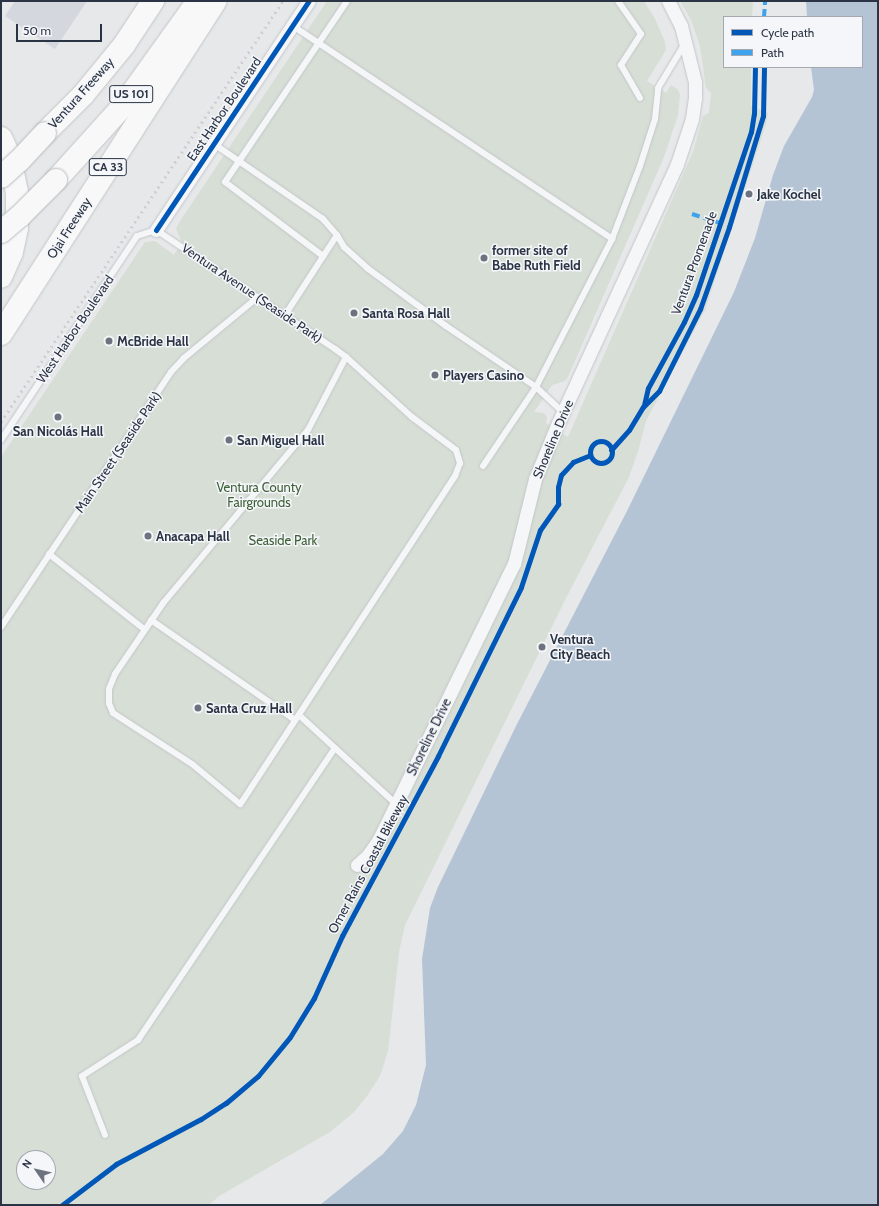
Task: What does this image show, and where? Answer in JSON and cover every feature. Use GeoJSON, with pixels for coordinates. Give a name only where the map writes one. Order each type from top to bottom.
{"type":"FeatureCollection","features":[{"type":"Feature","properties":{"kind":"highway","name":"Ventura Freeway"},"geometry":{"type":"LineString","coordinates":[[1,177],[19,161],[44,133],[83,95],[124,45],[153,1]]}},
{"type":"Feature","properties":{"kind":"highway","name":"US 101"},"geometry":{"type":"LineString","coordinates":[[1,232],[20,216],[56,180],[122,106],[198,1]]}},
{"type":"Feature","properties":{"kind":"highway","name":"Ojai Freeway"},"geometry":{"type":"LineString","coordinates":[[1,334],[216,1]]}},
{"type":"Feature","properties":{"kind":"highway"},"geometry":{"type":"LineString","coordinates":[[1,138],[10,157],[17,192],[17,228],[12,252],[1,277]]}},
{"type":"Feature","properties":{"kind":"street","name":"East Harbor Boulevard"},"geometry":{"type":"LineString","coordinates":[[156,230],[309,1]]}},
{"type":"Feature","properties":{"kind":"street","name":"Shoreline Drive"},"geometry":{"type":"LineString","coordinates":[[357,866],[374,848],[514,564],[535,479],[563,412],[678,164],[692,119],[695,98],[694,82],[686,42],[681,26],[668,1]]}},
{"type":"Feature","properties":{"kind":"lane"},"geometry":{"type":"LineString","coordinates":[[323,256],[225,182],[347,1]]}},
{"type":"Feature","properties":{"kind":"lane"},"geometry":{"type":"LineString","coordinates":[[618,1],[641,34],[621,64],[640,98]]}},
{"type":"Feature","properties":{"kind":"lane"},"geometry":{"type":"LineString","coordinates":[[293,26],[612,239]]}},
{"type":"Feature","properties":{"kind":"lane"},"geometry":{"type":"LineString","coordinates":[[483,466],[536,387],[612,239],[640,166],[655,119],[658,88],[686,42]]}},
{"type":"Feature","properties":{"kind":"lane"},"geometry":{"type":"LineString","coordinates":[[214,144],[323,219],[337,235],[344,247],[367,268],[440,321],[536,387],[563,412]]}},
{"type":"Feature","properties":{"kind":"lane","name":"Ventura Avenue (Seaside Park)"},"geometry":{"type":"LineString","coordinates":[[144,629],[112,682],[108,695],[112,713],[192,764],[240,804],[455,476],[460,463],[456,450],[412,417],[346,357],[156,230]]}},
{"type":"Feature","properties":{"kind":"lane","name":"West Harbor Boulevard"},"geometry":{"type":"LineString","coordinates":[[1,440],[137,236],[156,230]]}},
{"type":"Feature","properties":{"kind":"lane"},"geometry":{"type":"LineString","coordinates":[[285,315],[337,235]]}},
{"type":"Feature","properties":{"kind":"lane","name":"Main Street (Seaside Park)"},"geometry":{"type":"LineString","coordinates":[[1,627],[171,372],[184,358],[258,297]]}},
{"type":"Feature","properties":{"kind":"lane"},"geometry":{"type":"LineString","coordinates":[[50,554],[144,629],[308,430],[346,357]]}},
{"type":"Feature","properties":{"kind":"lane"},"geometry":{"type":"LineString","coordinates":[[150,620],[297,718],[335,748],[396,804]]}},
{"type":"Feature","properties":{"kind":"lane"},"geometry":{"type":"LineString","coordinates":[[105,1135],[82,1076],[138,1040],[335,748]]}},
{"type":"Feature","properties":{"kind":"shaded area"},"geometry":{"type":"Polygon","coordinates":[[[15,1],[87,1],[55,49],[5,16],[15,1]]]}},
{"type":"Feature","properties":{"kind":"green space","name":"Ventura County Fairgrounds"},"geometry":{"type":"Polygon","coordinates":[[[327,1],[644,1],[655,19],[665,42],[666,50],[647,81],[666,93],[671,85],[677,89],[680,94],[678,115],[664,157],[568,377],[565,381],[552,385],[534,412],[544,413],[547,417],[546,423],[568,437],[693,152],[703,116],[709,113],[711,93],[706,88],[700,46],[691,20],[680,1],[753,1],[752,16],[723,16],[723,68],[751,68],[751,106],[768,113],[766,124],[705,310],[646,421],[629,477],[565,600],[405,925],[399,952],[388,1051],[380,1076],[354,1112],[330,1132],[219,1196],[209,1205],[1,1205],[1,457],[145,242],[155,241],[174,255],[182,242],[176,229],[180,221],[327,1]]]}},
{"type":"Feature","properties":{"kind":"water"},"geometry":{"type":"Polygon","coordinates":[[[806,1],[878,1],[878,1205],[320,1205],[383,1154],[403,1131],[416,1105],[426,1065],[422,959],[430,908],[438,887],[516,726],[627,511],[734,292],[755,238],[773,175],[784,146],[812,97],[814,90],[811,68],[863,68],[863,16],[807,16],[806,1]]]}},
{"type":"Feature","properties":{"kind":"railway"},"geometry":{"type":"LineString","coordinates":[[1,422],[283,1]]}},
{"type":"Feature","properties":{"kind":"marked path"},"geometry":{"type":"LineString","coordinates":[[764,16],[765,1]]}},
{"type":"Feature","properties":{"kind":"marked path"},"geometry":{"type":"LineString","coordinates":[[692,214],[723,224]]}},
{"type":"Feature","properties":{"kind":"cycle path"},"geometry":{"type":"LineString","coordinates":[[156,230],[309,1]]}},
{"type":"Feature","properties":{"kind":"cycle path","name":"Ventura Promenade"},"geometry":{"type":"LineString","coordinates":[[644,405],[648,388],[684,322],[696,295],[751,132],[754,114],[755,68]]}},
{"type":"Feature","properties":{"kind":"cycle path"},"geometry":{"type":"LineString","coordinates":[[611,450],[629,430],[643,407],[659,391],[700,309],[729,227],[763,116],[764,68]]}},
{"type":"Feature","properties":{"kind":"cycle path"},"geometry":{"type":"LineString","coordinates":[[601,441],[609,444],[612,452],[609,460],[601,463],[593,460],[590,452],[593,444],[601,441]]}},
{"type":"Feature","properties":{"kind":"cycle path","name":"Omer Rains Coastal Bikeway"},"geometry":{"type":"LineString","coordinates":[[62,1205],[116,1164],[201,1119],[226,1103],[258,1076],[290,1037],[314,998],[342,936],[438,756],[521,587],[540,530],[558,504],[558,487],[561,475],[573,462],[590,455]]}},
{"type":"Feature","properties":{"kind":"place","name":"Jake Kochel"},"geometry":{"type":"Point","coordinates":[749,194]}},
{"type":"Feature","properties":{"kind":"place","name":"former site of Babe Ruth Field"},"geometry":{"type":"Point","coordinates":[484,258]}},
{"type":"Feature","properties":{"kind":"place","name":"Santa Rosa Hall"},"geometry":{"type":"Point","coordinates":[354,313]}},
{"type":"Feature","properties":{"kind":"place","name":"McBride Hall"},"geometry":{"type":"Point","coordinates":[109,341]}},
{"type":"Feature","properties":{"kind":"place","name":"Players Casino"},"geometry":{"type":"Point","coordinates":[435,375]}},
{"type":"Feature","properties":{"kind":"place","name":"San Nicolás Hall"},"geometry":{"type":"Point","coordinates":[58,417]}},
{"type":"Feature","properties":{"kind":"place","name":"San Miguel Hall"},"geometry":{"type":"Point","coordinates":[229,440]}},
{"type":"Feature","properties":{"kind":"place","name":"Anacapa Hall"},"geometry":{"type":"Point","coordinates":[148,536]}},
{"type":"Feature","properties":{"kind":"place","name":"Ventura City Beach"},"geometry":{"type":"Point","coordinates":[542,647]}},
{"type":"Feature","properties":{"kind":"place","name":"Santa Cruz Hall"},"geometry":{"type":"Point","coordinates":[198,708]}},
{"type":"Feature","properties":{"kind":"park label","name":"Seaside Park"},"geometry":{"type":"Point","coordinates":[283,540]}}]}
